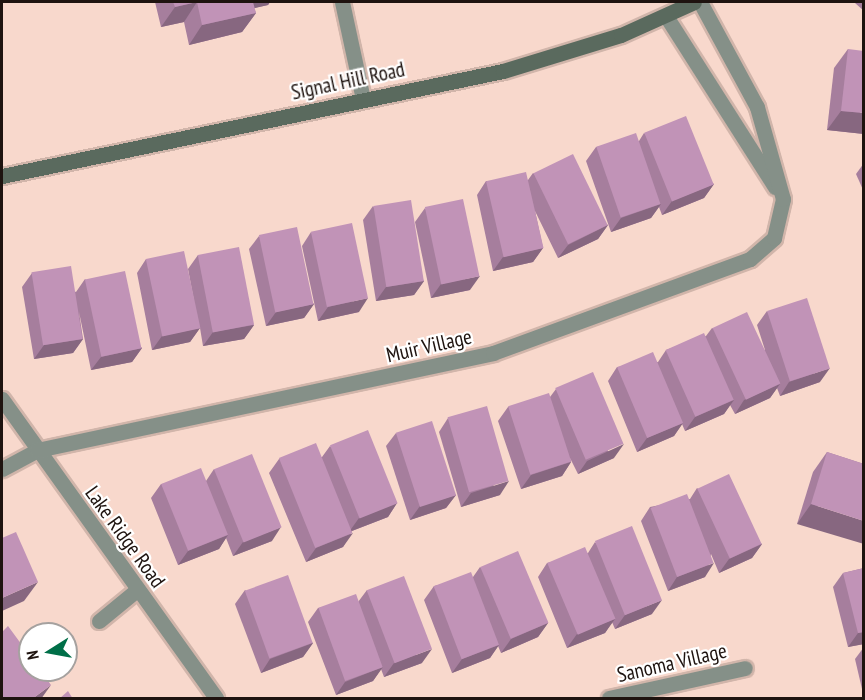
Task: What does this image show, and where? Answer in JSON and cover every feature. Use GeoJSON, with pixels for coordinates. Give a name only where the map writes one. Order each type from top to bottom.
{"type":"FeatureCollection","features":[{"type":"Feature","properties":{"kind":"street"},"geometry":{"type":"LineString","coordinates":[[342,2],[363,99]]}},
{"type":"Feature","properties":{"kind":"street","name":"Signal Hill Road"},"geometry":{"type":"LineString","coordinates":[[2,176],[566,55],[666,16],[694,2]]}},
{"type":"Feature","properties":{"kind":"street","name":"Muir Village"},"geometry":{"type":"LineString","coordinates":[[2,469],[37,450],[493,353],[750,259],[774,238],[783,199],[757,107],[700,2]]}},
{"type":"Feature","properties":{"kind":"street"},"geometry":{"type":"LineString","coordinates":[[666,16],[783,199]]}},
{"type":"Feature","properties":{"kind":"street","name":"Lake Ridge Road"},"geometry":{"type":"LineString","coordinates":[[2,399],[216,699]]}},
{"type":"Feature","properties":{"kind":"street"},"geometry":{"type":"LineString","coordinates":[[99,621],[138,589]]}},
{"type":"Feature","properties":{"kind":"street","name":"Sanoma Village"},"geometry":{"type":"LineString","coordinates":[[609,699],[745,668]]}},
{"type":"Feature","properties":{"kind":"building"},"geometry":{"type":"Polygon","coordinates":[[[173,2],[197,2],[175,7],[173,2]]]}},
{"type":"Feature","properties":{"kind":"building"},"geometry":{"type":"Polygon","coordinates":[[[197,2],[253,2],[256,13],[202,25],[197,2]]]}},
{"type":"Feature","properties":{"kind":"building"},"geometry":{"type":"Polygon","coordinates":[[[848,49],[864,51],[864,113],[841,111],[848,49]]]}},
{"type":"Feature","properties":{"kind":"building"},"geometry":{"type":"Polygon","coordinates":[[[686,116],[714,185],[672,201],[644,133],[686,116]]]}},
{"type":"Feature","properties":{"kind":"building"},"geometry":{"type":"Polygon","coordinates":[[[636,133],[660,204],[621,218],[596,147],[636,133]]]}},
{"type":"Feature","properties":{"kind":"building"},"geometry":{"type":"Polygon","coordinates":[[[573,154],[608,225],[568,244],[533,173],[573,154]]]}},
{"type":"Feature","properties":{"kind":"building"},"geometry":{"type":"Polygon","coordinates":[[[526,172],[544,248],[504,257],[486,181],[526,172]]]}},
{"type":"Feature","properties":{"kind":"building"},"geometry":{"type":"Polygon","coordinates":[[[463,199],[479,276],[441,284],[425,207],[463,199]]]}},
{"type":"Feature","properties":{"kind":"building"},"geometry":{"type":"Polygon","coordinates":[[[411,200],[424,281],[386,287],[373,206],[411,200]]]}},
{"type":"Feature","properties":{"kind":"building"},"geometry":{"type":"Polygon","coordinates":[[[352,223],[368,298],[327,307],[311,232],[352,223]]]}},
{"type":"Feature","properties":{"kind":"building"},"geometry":{"type":"Polygon","coordinates":[[[297,227],[313,304],[275,312],[259,235],[297,227]]]}},
{"type":"Feature","properties":{"kind":"building"},"geometry":{"type":"Polygon","coordinates":[[[239,247],[254,325],[213,333],[198,255],[239,247]]]}},
{"type":"Feature","properties":{"kind":"building"},"geometry":{"type":"Polygon","coordinates":[[[184,251],[200,328],[162,336],[146,259],[184,251]]]}},
{"type":"Feature","properties":{"kind":"building"},"geometry":{"type":"Polygon","coordinates":[[[71,266],[83,339],[43,345],[31,272],[71,266]]]}},
{"type":"Feature","properties":{"kind":"building"},"geometry":{"type":"Polygon","coordinates":[[[125,271],[141,348],[101,357],[85,280],[125,271]]]}},
{"type":"Feature","properties":{"kind":"building"},"geometry":{"type":"Polygon","coordinates":[[[807,298],[830,368],[790,381],[767,311],[807,298]]]}},
{"type":"Feature","properties":{"kind":"building"},"geometry":{"type":"Polygon","coordinates":[[[747,312],[780,384],[746,400],[713,328],[747,312]]]}},
{"type":"Feature","properties":{"kind":"building"},"geometry":{"type":"Polygon","coordinates":[[[704,333],[734,400],[695,417],[666,350],[704,333]]]}},
{"type":"Feature","properties":{"kind":"building"},"geometry":{"type":"Polygon","coordinates":[[[653,352],[683,423],[647,438],[617,367],[653,352]]]}},
{"type":"Feature","properties":{"kind":"building"},"geometry":{"type":"Polygon","coordinates":[[[593,372],[623,444],[586,460],[555,388],[593,372]]]}},
{"type":"Feature","properties":{"kind":"building"},"geometry":{"type":"Polygon","coordinates":[[[549,393],[571,461],[530,475],[508,406],[549,393]]]}},
{"type":"Feature","properties":{"kind":"building"},"geometry":{"type":"Polygon","coordinates":[[[487,406],[508,481],[469,492],[448,417],[487,406]]]}},
{"type":"Feature","properties":{"kind":"building"},"geometry":{"type":"Polygon","coordinates":[[[432,421],[456,495],[420,507],[396,433],[432,421]]]}},
{"type":"Feature","properties":{"kind":"building"},"geometry":{"type":"Polygon","coordinates":[[[368,430],[398,503],[360,519],[330,445],[368,430]]]}},
{"type":"Feature","properties":{"kind":"building"},"geometry":{"type":"Polygon","coordinates":[[[316,443],[352,533],[315,548],[279,458],[316,443]]]}},
{"type":"Feature","properties":{"kind":"building"},"geometry":{"type":"Polygon","coordinates":[[[827,452],[864,464],[864,521],[811,504],[827,452]]]}},
{"type":"Feature","properties":{"kind":"building"},"geometry":{"type":"Polygon","coordinates":[[[252,454],[282,527],[244,543],[214,469],[252,454]]]}},
{"type":"Feature","properties":{"kind":"building"},"geometry":{"type":"Polygon","coordinates":[[[201,468],[228,535],[188,551],[161,484],[201,468]]]}},
{"type":"Feature","properties":{"kind":"building"},"geometry":{"type":"Polygon","coordinates":[[[729,474],[762,544],[730,559],[697,489],[729,474]]]}},
{"type":"Feature","properties":{"kind":"building"},"geometry":{"type":"Polygon","coordinates":[[[687,494],[714,563],[677,577],[651,508],[687,494]]]}},
{"type":"Feature","properties":{"kind":"building"},"geometry":{"type":"Polygon","coordinates":[[[632,526],[662,600],[625,615],[595,541],[632,526]]]}},
{"type":"Feature","properties":{"kind":"building"},"geometry":{"type":"Polygon","coordinates":[[[16,532],[38,582],[2,598],[2,538],[16,532]]]}},
{"type":"Feature","properties":{"kind":"building"},"geometry":{"type":"Polygon","coordinates":[[[585,547],[615,619],[578,635],[547,563],[585,547]]]}},
{"type":"Feature","properties":{"kind":"building"},"geometry":{"type":"Polygon","coordinates":[[[518,551],[548,623],[511,639],[480,567],[518,551]]]}},
{"type":"Feature","properties":{"kind":"building"},"geometry":{"type":"Polygon","coordinates":[[[864,568],[864,632],[858,633],[843,573],[864,568]]]}},
{"type":"Feature","properties":{"kind":"building"},"geometry":{"type":"Polygon","coordinates":[[[471,572],[499,645],[462,659],[434,586],[471,572]]]}},
{"type":"Feature","properties":{"kind":"building"},"geometry":{"type":"Polygon","coordinates":[[[288,575],[313,643],[269,658],[245,591],[288,575]]]}},
{"type":"Feature","properties":{"kind":"building"},"geometry":{"type":"Polygon","coordinates":[[[404,576],[432,649],[395,663],[367,590],[404,576]]]}},
{"type":"Feature","properties":{"kind":"building"},"geometry":{"type":"Polygon","coordinates":[[[356,594],[383,667],[345,681],[318,608],[356,594]]]}},
{"type":"Feature","properties":{"kind":"building"},"geometry":{"type":"Polygon","coordinates":[[[8,626],[18,640],[18,682],[49,682],[51,685],[32,699],[2,699],[2,632],[8,626]]]}},
{"type":"Feature","properties":{"kind":"building"},"geometry":{"type":"Polygon","coordinates":[[[68,691],[73,699],[59,699],[68,691]]]}}]}
